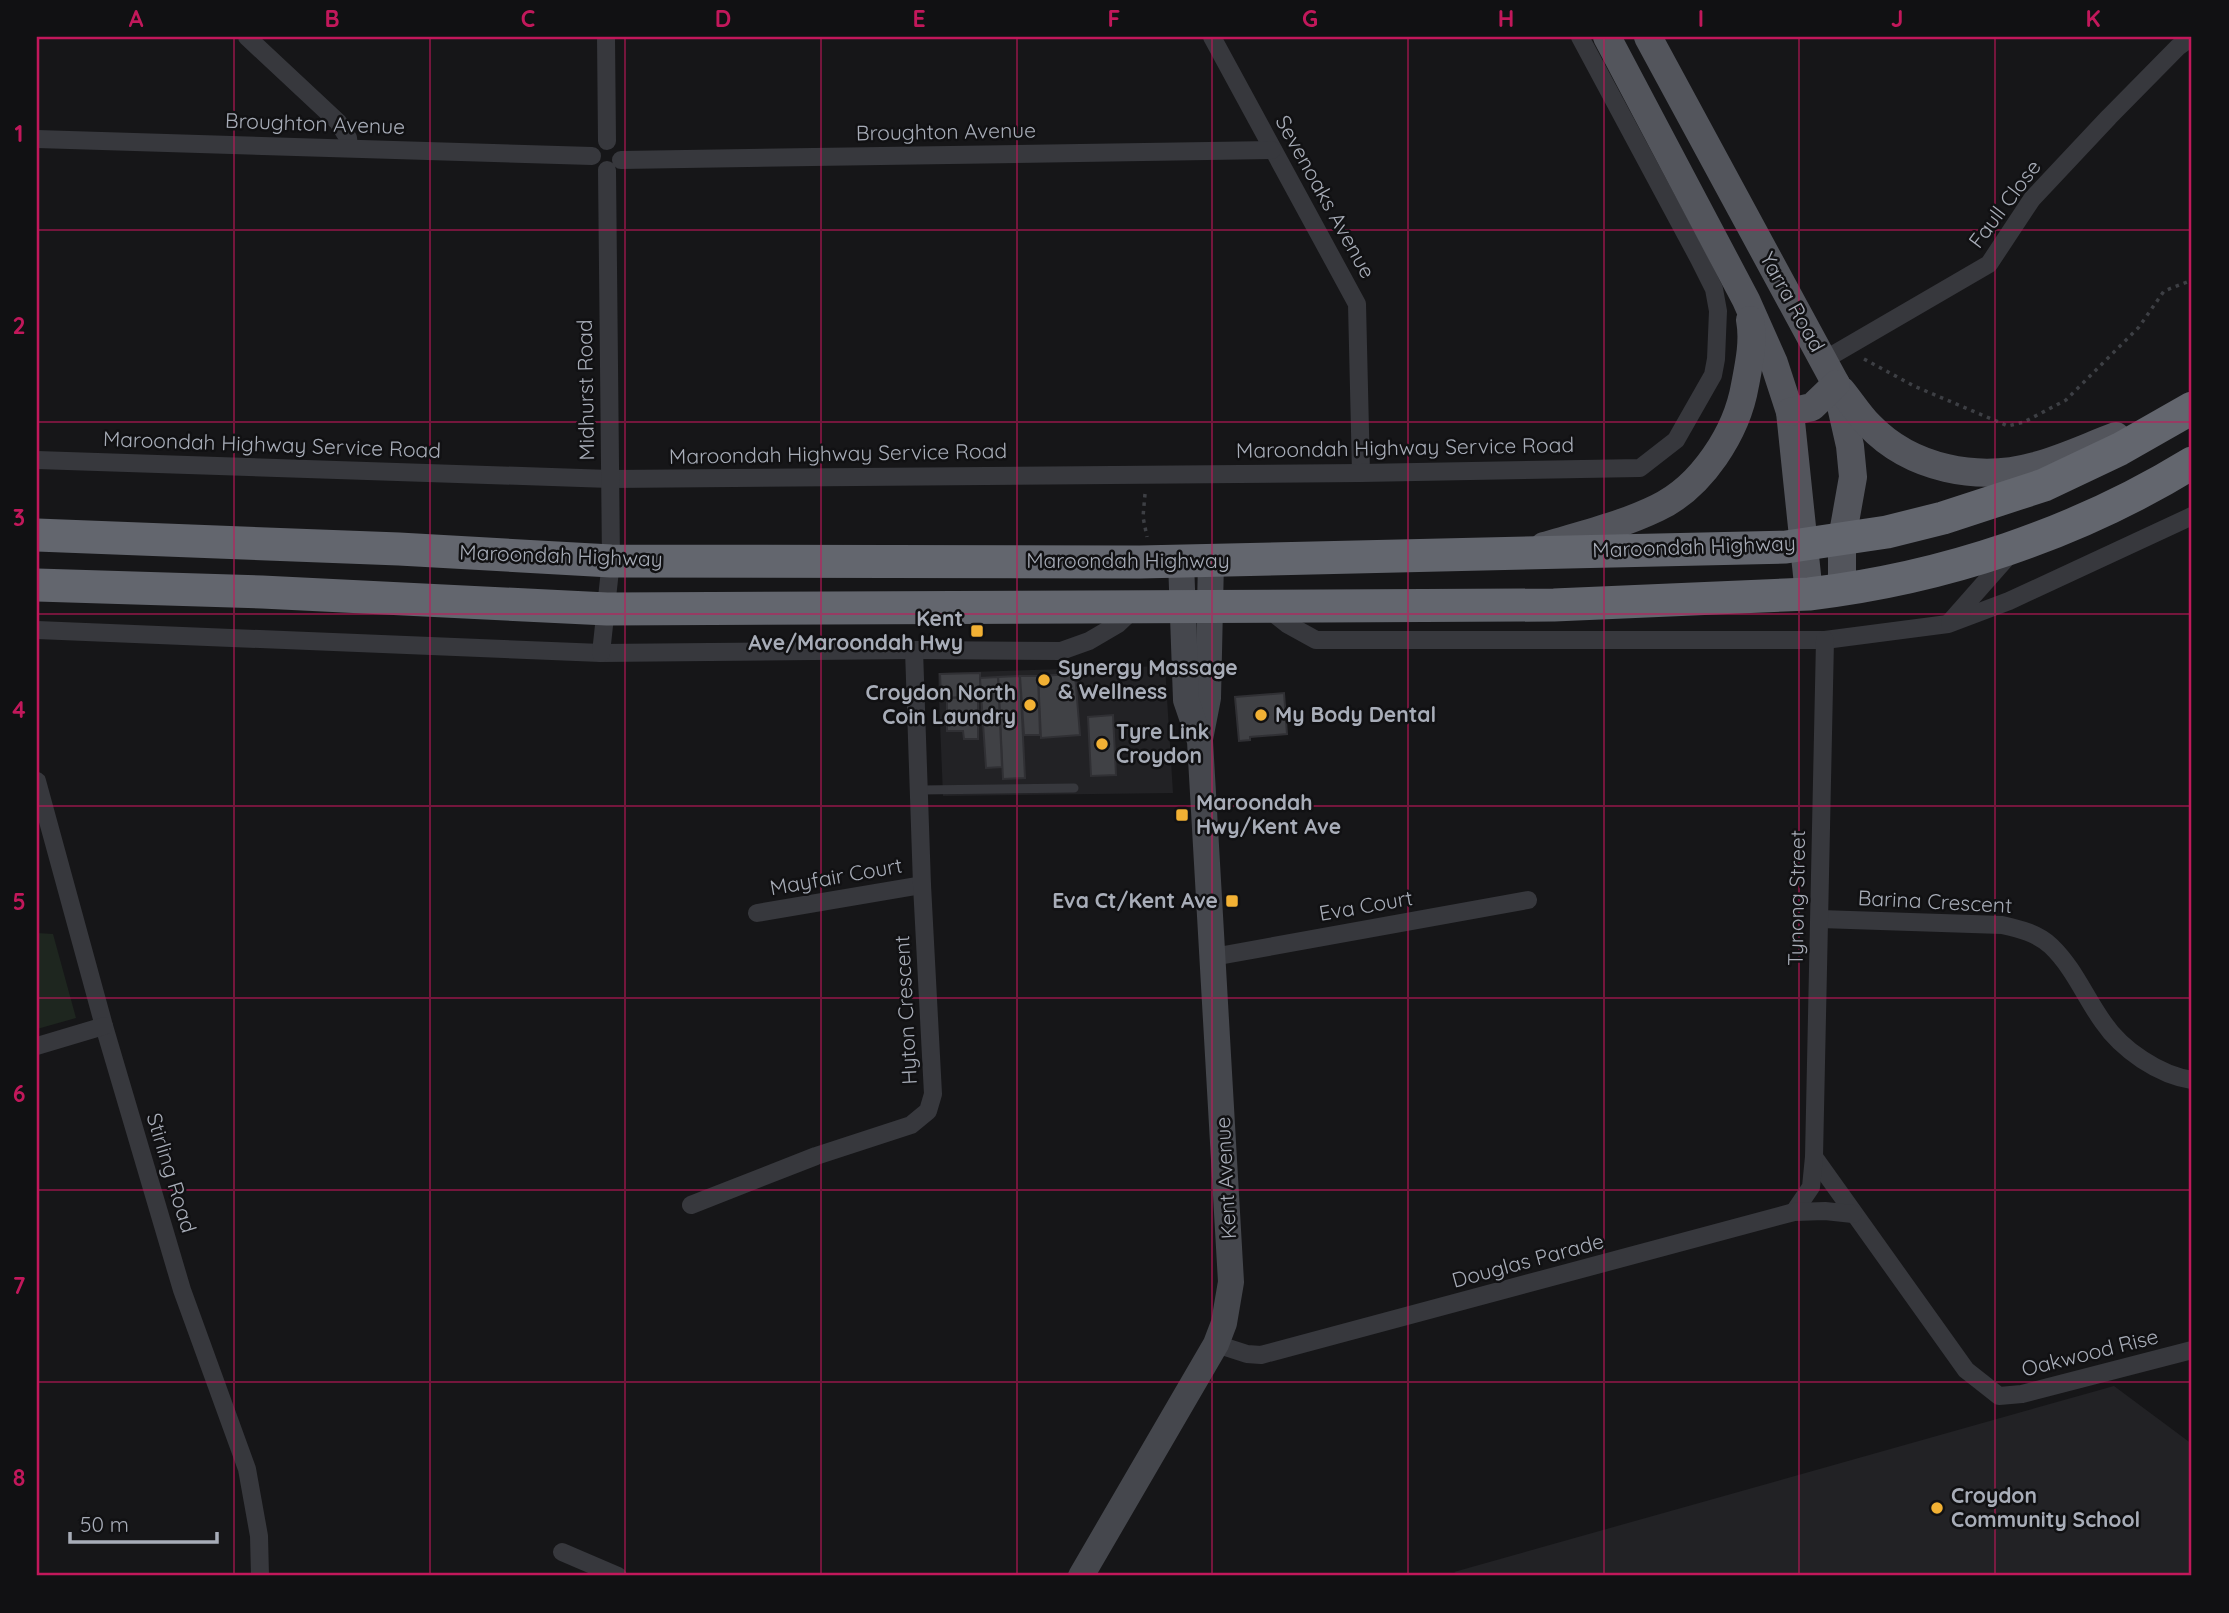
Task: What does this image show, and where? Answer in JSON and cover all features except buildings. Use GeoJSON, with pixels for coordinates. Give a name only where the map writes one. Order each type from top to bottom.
{"type":"FeatureCollection","features":[{"type":"Feature","properties":{"kind":"highway","name":"Maroondah Highway"},"geometry":{"type":"LineString","coordinates":[[37,535],[399,549],[611,561],[1196,561],[1385,554],[1786,547],[1842,539],[1943,518],[2044,485],[2120,449],[2192,408]]}},
{"type":"Feature","properties":{"kind":"highway"},"geometry":{"type":"LineString","coordinates":[[37,585],[275,592],[607,609],[1554,605],[1809,594],[1842,590],[1919,573],[2017,546],[2080,523],[2144,493],[2192,463]]}},
{"type":"Feature","properties":{"kind":"main road","name":"Yarra Road"},"geometry":{"type":"LineString","coordinates":[[1607,37],[1666,172],[1746,300],[1774,363],[1790,412],[1809,594]]}},
{"type":"Feature","properties":{"kind":"main road","name":"Yarra Road"},"geometry":{"type":"LineString","coordinates":[[1648,37],[1830,372],[1850,446],[1853,477],[1842,539],[1842,590]]}},
{"type":"Feature","properties":{"kind":"main road"},"geometry":{"type":"LineString","coordinates":[[1666,172],[1710,148]]}},
{"type":"Feature","properties":{"kind":"main road"},"geometry":{"type":"LineString","coordinates":[[1522,552],[1592,532],[1659,507],[1694,481],[1724,446],[1742,402],[1751,348],[1751,326],[1746,300]]}},
{"type":"Feature","properties":{"kind":"main road"},"geometry":{"type":"LineString","coordinates":[[1790,412],[1812,407],[1830,372],[1870,426],[1905,453],[1951,470],[1994,474],[2035,466],[2192,408]]}},
{"type":"Feature","properties":{"kind":"main road","name":"Kent Avenue"},"geometry":{"type":"LineString","coordinates":[[1081,1576],[1216,1344],[1224,1323],[1231,1282],[1200,741],[1208,698],[1197,606],[1196,561]]}},
{"type":"Feature","properties":{"kind":"street"},"geometry":{"type":"LineString","coordinates":[[247,37],[328,111],[348,138],[349,147]]}},
{"type":"Feature","properties":{"kind":"street"},"geometry":{"type":"LineString","coordinates":[[606,37],[607,141]]}},
{"type":"Feature","properties":{"kind":"street","name":"Sevenoaks Avenue"},"geometry":{"type":"LineString","coordinates":[[1212,37],[1357,304],[1361,472]]}},
{"type":"Feature","properties":{"kind":"street"},"geometry":{"type":"LineString","coordinates":[[1580,37],[1666,172]]}},
{"type":"Feature","properties":{"kind":"street","name":"Faull Close"},"geometry":{"type":"LineString","coordinates":[[1830,372],[1989,264],[2032,199],[2178,47],[2192,37]]}},
{"type":"Feature","properties":{"kind":"street","name":"Broughton Avenue"},"geometry":{"type":"LineString","coordinates":[[37,139],[592,156]]}},
{"type":"Feature","properties":{"kind":"street"},"geometry":{"type":"LineString","coordinates":[[607,141],[618,147],[614,165],[598,168],[592,156],[598,144],[607,141]]}},
{"type":"Feature","properties":{"kind":"street","name":"Broughton Avenue"},"geometry":{"type":"LineString","coordinates":[[614,165],[1272,150]]}},
{"type":"Feature","properties":{"kind":"street","name":"Midhurst Road"},"geometry":{"type":"LineString","coordinates":[[601,653],[611,561],[614,165]]}},
{"type":"Feature","properties":{"kind":"street","name":"Maroondah Highway Service Road"},"geometry":{"type":"LineString","coordinates":[[37,460],[610,479],[1640,468],[1676,440],[1713,374],[1717,346],[1718,311],[1714,289],[1666,172]]}},
{"type":"Feature","properties":{"kind":"street"},"geometry":{"type":"LineString","coordinates":[[1264,606],[1287,624],[1316,640],[1825,640],[1948,624],[2008,601],[2192,516]]}},
{"type":"Feature","properties":{"kind":"street"},"geometry":{"type":"LineString","coordinates":[[1948,624],[2017,546]]}},
{"type":"Feature","properties":{"kind":"street"},"geometry":{"type":"LineString","coordinates":[[37,630],[601,653],[1061,651],[1089,641],[1118,624],[1136,607]]}},
{"type":"Feature","properties":{"kind":"street","name":"Tynong Street"},"geometry":{"type":"LineString","coordinates":[[1794,1212],[1811,1187],[1814,1157],[1825,640]]}},
{"type":"Feature","properties":{"kind":"street","name":"Hyton Crescent"},"geometry":{"type":"LineString","coordinates":[[691,1205],[816,1156],[911,1125],[928,1111],[933,1094],[914,650]]}},
{"type":"Feature","properties":{"kind":"street","name":"Stirling Road"},"geometry":{"type":"LineString","coordinates":[[37,781],[104,1026],[182,1290],[247,1469],[259,1536],[260,1576]]}},
{"type":"Feature","properties":{"kind":"street","name":"Mayfair Court"},"geometry":{"type":"LineString","coordinates":[[757,913],[922,885]]}},
{"type":"Feature","properties":{"kind":"street","name":"Eva Court"},"geometry":{"type":"LineString","coordinates":[[1213,957],[1528,901]]}},
{"type":"Feature","properties":{"kind":"street","name":"Barina Crescent"},"geometry":{"type":"LineString","coordinates":[[1820,919],[2002,925],[2025,930],[2049,945],[2069,967],[2104,1024],[2128,1048],[2154,1067],[2192,1080]]}},
{"type":"Feature","properties":{"kind":"street"},"geometry":{"type":"LineString","coordinates":[[37,1046],[104,1026]]}},
{"type":"Feature","properties":{"kind":"street"},"geometry":{"type":"LineString","coordinates":[[1814,1157],[1853,1214]]}},
{"type":"Feature","properties":{"kind":"street","name":"Douglas Parade"},"geometry":{"type":"LineString","coordinates":[[1216,1344],[1247,1354],[1261,1355],[1289,1350],[1794,1212],[1853,1214]]}},
{"type":"Feature","properties":{"kind":"street","name":"Oakwood Rise"},"geometry":{"type":"LineString","coordinates":[[1853,1214],[1966,1370],[1999,1396],[2022,1394],[2192,1350]]}},
{"type":"Feature","properties":{"kind":"street"},"geometry":{"type":"LineString","coordinates":[[562,1552],[618,1576]]}},
{"type":"Feature","properties":{"kind":"lane"},"geometry":{"type":"LineString","coordinates":[[921,790],[1074,788]]}},
{"type":"Feature","properties":{"kind":"path"},"geometry":{"type":"LineString","coordinates":[[1147,474],[1143,500],[1147,537]]}},
{"type":"Feature","properties":{"kind":"shaded area"},"geometry":{"type":"Polygon","coordinates":[[[1165,666],[1173,793],[943,796],[938,673],[1165,666]]]}},
{"type":"Feature","properties":{"kind":"shaded area"},"geometry":{"type":"Polygon","coordinates":[[[37,933],[53,934],[76,1018],[37,1029],[37,933]]]}},
{"type":"Feature","properties":{"kind":"shaded area","name":"Croydon Community School"},"geometry":{"type":"Polygon","coordinates":[[[2114,1386],[2192,1444],[2192,1576],[1461,1576],[1454,1572],[2114,1386]]]}},
{"type":"Feature","properties":{"kind":"place","name":"Kent Ave/Maroondah Hwy"},"geometry":{"type":"Point","coordinates":[977,631]}},
{"type":"Feature","properties":{"kind":"place","name":"Synergy Massage & Wellness"},"geometry":{"type":"Point","coordinates":[1044,680]}},
{"type":"Feature","properties":{"kind":"place","name":"Croydon North Coin Laundry"},"geometry":{"type":"Point","coordinates":[1030,705]}},
{"type":"Feature","properties":{"kind":"place","name":"My Body Dental"},"geometry":{"type":"Point","coordinates":[1261,715]}},
{"type":"Feature","properties":{"kind":"place","name":"Tyre Link Croydon"},"geometry":{"type":"Point","coordinates":[1102,744]}},
{"type":"Feature","properties":{"kind":"place","name":"Maroondah Hwy/Kent Ave"},"geometry":{"type":"Point","coordinates":[1182,815]}},
{"type":"Feature","properties":{"kind":"place","name":"Eva Ct/Kent Ave"},"geometry":{"type":"Point","coordinates":[1232,901]}},
{"type":"Feature","properties":{"kind":"place","name":"Croydon Community School"},"geometry":{"type":"Point","coordinates":[1937,1508]}}]}
